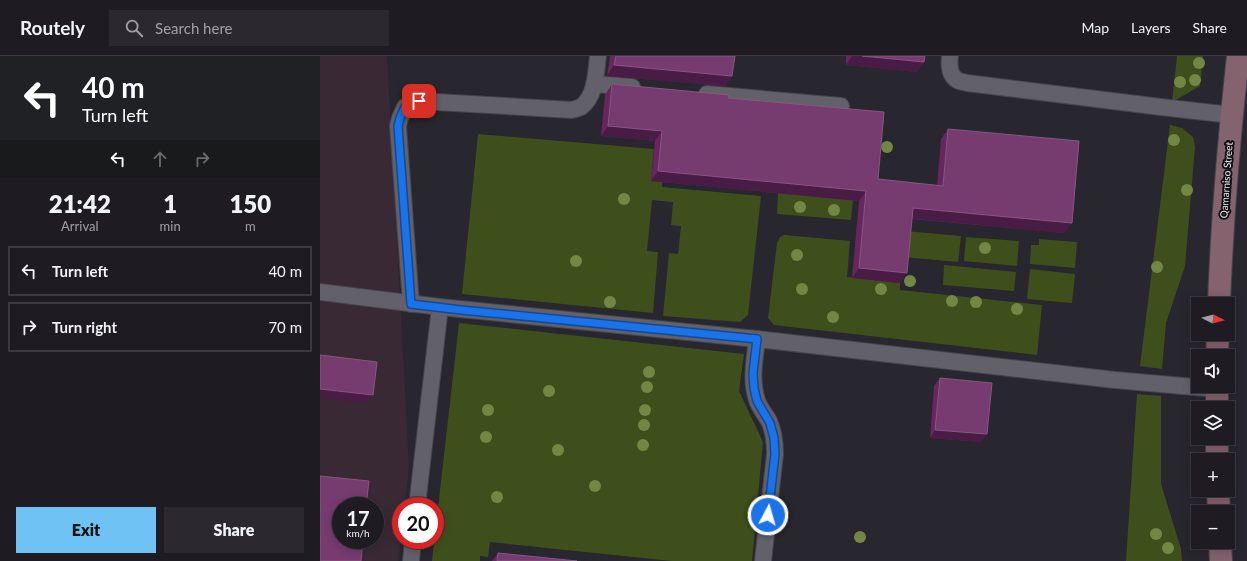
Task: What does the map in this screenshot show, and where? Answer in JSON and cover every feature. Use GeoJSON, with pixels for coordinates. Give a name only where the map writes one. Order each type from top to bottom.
{"type":"FeatureCollection","features":[{"type":"Feature","properties":{"kind":"main road","name":"Qamarniso Street"},"geometry":{"type":"LineString","coordinates":[[1219,297],[1231,115],[1238,56]]}},
{"type":"Feature","properties":{"kind":"main road"},"geometry":{"type":"LineString","coordinates":[[1220,549],[1221,561]]}},
{"type":"Feature","properties":{"kind":"lane"},"geometry":{"type":"LineString","coordinates":[[411,304],[398,126],[405,107],[419,101],[572,110],[581,107],[588,99],[594,84],[598,56]]}},
{"type":"Feature","properties":{"kind":"lane"},"geometry":{"type":"LineString","coordinates":[[950,56],[949,64],[952,74],[957,80],[967,83],[1231,115]]}},
{"type":"Feature","properties":{"kind":"lane"},"geometry":{"type":"LineString","coordinates":[[594,84],[650,89]]}},
{"type":"Feature","properties":{"kind":"lane"},"geometry":{"type":"LineString","coordinates":[[690,93],[841,106]]}},
{"type":"Feature","properties":{"kind":"lane"},"geometry":{"type":"LineString","coordinates":[[320,292],[411,304],[757,339],[1115,380],[1217,394]]}},
{"type":"Feature","properties":{"kind":"lane"},"geometry":{"type":"LineString","coordinates":[[418,497],[440,307]]}},
{"type":"Feature","properties":{"kind":"lane"},"geometry":{"type":"LineString","coordinates":[[757,339],[753,373],[754,388],[757,401],[770,423],[775,443],[763,561]]}},
{"type":"Feature","properties":{"kind":"lane"},"geometry":{"type":"LineString","coordinates":[[411,561],[412,549]]}},
{"type":"Feature","properties":{"kind":"shaded area"},"geometry":{"type":"Polygon","coordinates":[[[320,56],[387,56],[409,466],[406,497],[392,497],[392,549],[400,549],[398,561],[320,561],[320,56]]]}},
{"type":"Feature","properties":{"kind":"green space"},"geometry":{"type":"Polygon","coordinates":[[[1177,56],[1203,56],[1200,86],[1172,102],[1177,56]]]}},
{"type":"Feature","properties":{"kind":"green space"},"geometry":{"type":"Polygon","coordinates":[[[1170,125],[1182,128],[1193,137],[1195,147],[1185,266],[1166,323],[1162,369],[1140,366],[1170,125]]]}},
{"type":"Feature","properties":{"kind":"green space"},"geometry":{"type":"Polygon","coordinates":[[[478,134],[654,149],[651,181],[662,182],[662,187],[761,196],[748,315],[740,322],[663,316],[669,253],[678,254],[681,226],[671,225],[673,202],[652,200],[647,251],[658,252],[653,313],[462,294],[478,134]]]}},
{"type":"Feature","properties":{"kind":"green space"},"geometry":{"type":"Polygon","coordinates":[[[857,160],[851,220],[777,214],[778,193],[857,160]]]}},
{"type":"Feature","properties":{"kind":"green space"},"geometry":{"type":"Polygon","coordinates":[[[905,231],[961,236],[958,262],[903,257],[905,231]]]}},
{"type":"Feature","properties":{"kind":"green space"},"geometry":{"type":"Polygon","coordinates":[[[784,235],[850,241],[847,277],[900,283],[900,290],[1042,305],[1037,355],[774,325],[768,318],[777,243],[780,237],[784,235]]]}},
{"type":"Feature","properties":{"kind":"green space"},"geometry":{"type":"Polygon","coordinates":[[[966,237],[1019,241],[1017,266],[964,261],[966,237]]]}},
{"type":"Feature","properties":{"kind":"green space"},"geometry":{"type":"Polygon","coordinates":[[[1039,239],[1077,242],[1075,268],[1030,264],[1031,245],[1039,245],[1039,239]]]}},
{"type":"Feature","properties":{"kind":"green space"},"geometry":{"type":"Polygon","coordinates":[[[944,265],[1016,272],[1014,291],[943,285],[944,265]]]}},
{"type":"Feature","properties":{"kind":"green space"},"geometry":{"type":"Polygon","coordinates":[[[1030,269],[1075,274],[1072,303],[1027,299],[1030,269]]]}},
{"type":"Feature","properties":{"kind":"green space"},"geometry":{"type":"Polygon","coordinates":[[[459,323],[744,354],[739,391],[763,442],[752,561],[672,561],[490,542],[488,557],[480,556],[480,561],[432,561],[433,549],[444,549],[444,497],[439,497],[459,323]]]}},
{"type":"Feature","properties":{"kind":"green space"},"geometry":{"type":"Polygon","coordinates":[[[1137,394],[1161,396],[1161,484],[1181,549],[1182,561],[1126,561],[1137,394]]]}},
{"type":"Feature","properties":{"kind":"building"},"geometry":{"type":"Polygon","coordinates":[[[616,56],[735,56],[732,76],[614,65],[616,56]]]}},
{"type":"Feature","properties":{"kind":"building"},"geometry":{"type":"Polygon","coordinates":[[[862,56],[925,56],[924,62],[862,56]]]}},
{"type":"Feature","properties":{"kind":"building"},"geometry":{"type":"Polygon","coordinates":[[[612,84],[729,95],[728,98],[884,112],[878,179],[943,186],[948,129],[1079,141],[1072,223],[913,208],[907,273],[859,268],[866,191],[658,171],[662,131],[608,126],[612,84]]]}},
{"type":"Feature","properties":{"kind":"building"},"geometry":{"type":"Polygon","coordinates":[[[320,355],[377,362],[373,395],[320,389],[320,355]]]}},
{"type":"Feature","properties":{"kind":"building"},"geometry":{"type":"Polygon","coordinates":[[[940,378],[992,383],[987,434],[935,430],[940,378]]]}},
{"type":"Feature","properties":{"kind":"building"},"geometry":{"type":"Polygon","coordinates":[[[320,476],[369,481],[367,497],[332,497],[332,549],[362,549],[361,561],[320,561],[320,476]]]}},
{"type":"Feature","properties":{"kind":"building"},"geometry":{"type":"Polygon","coordinates":[[[498,553],[577,561],[497,561],[498,553]]]}},
{"type":"Feature","properties":{"kind":"route"},"geometry":{"type":"LineString","coordinates":[[419,101],[405,107],[398,126],[411,304],[757,339],[753,373],[754,388],[757,401],[770,423],[774,438],[775,454],[768,515]]}}]}
